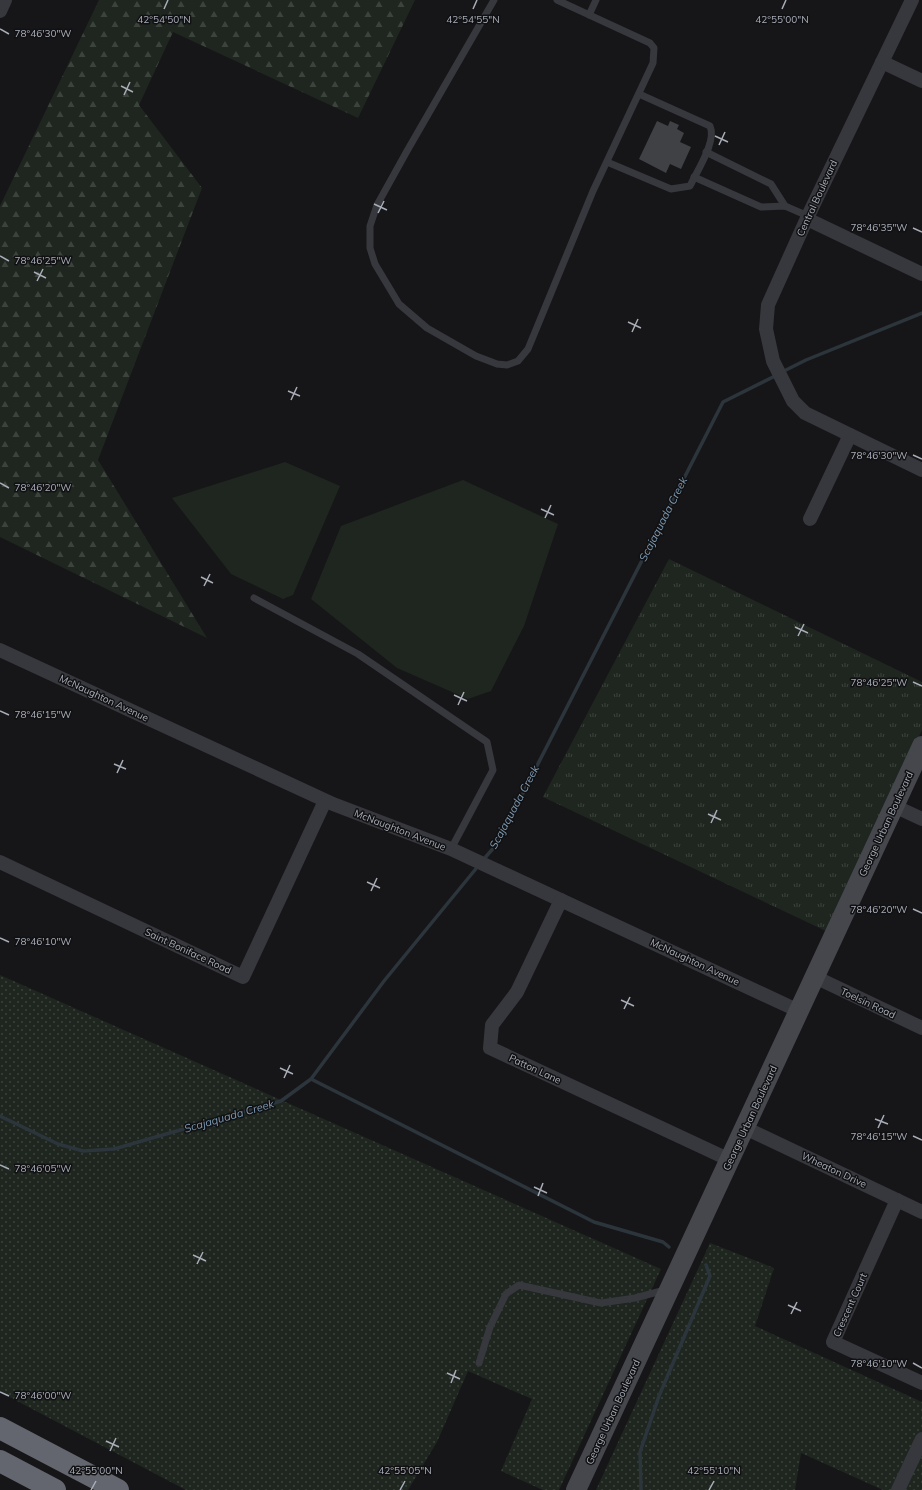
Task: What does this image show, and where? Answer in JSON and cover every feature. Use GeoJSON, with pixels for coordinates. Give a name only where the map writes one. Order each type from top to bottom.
{"type":"FeatureCollection","features":[{"type":"Feature","properties":{"kind":"highway"},"geometry":{"type":"LineString","coordinates":[[0,1428],[118,1490]]}},
{"type":"Feature","properties":{"kind":"highway"},"geometry":{"type":"LineString","coordinates":[[0,1461],[56,1490]]}},
{"type":"Feature","properties":{"kind":"street"},"geometry":{"type":"LineString","coordinates":[[0,11],[6,0]]}},
{"type":"Feature","properties":{"kind":"street","name":"Central Boulevard"},"geometry":{"type":"LineString","coordinates":[[912,0],[808,217],[768,305],[766,329],[772,361],[790,396],[804,413],[922,470]]}},
{"type":"Feature","properties":{"kind":"street"},"geometry":{"type":"LineString","coordinates":[[882,62],[922,81]]}},
{"type":"Feature","properties":{"kind":"street"},"geometry":{"type":"LineString","coordinates":[[808,217],[922,274]]}},
{"type":"Feature","properties":{"kind":"street"},"geometry":{"type":"LineString","coordinates":[[810,519],[850,435]]}},
{"type":"Feature","properties":{"kind":"street","name":"McNaughton Avenue"},"geometry":{"type":"LineString","coordinates":[[0,650],[325,801],[451,849],[799,1011]]}},
{"type":"Feature","properties":{"kind":"street","name":"George Urban Boulevard"},"geometry":{"type":"LineString","coordinates":[[576,1490],[671,1289],[922,746]]}},
{"type":"Feature","properties":{"kind":"street","name":"Saint Boniface Road"},"geometry":{"type":"LineString","coordinates":[[0,862],[243,977],[325,801]]}},
{"type":"Feature","properties":{"kind":"street"},"geometry":{"type":"LineString","coordinates":[[894,806],[922,819]]}},
{"type":"Feature","properties":{"kind":"street","name":"Patton Lane"},"geometry":{"type":"LineString","coordinates":[[561,900],[517,992],[492,1025],[490,1048],[730,1160]]}},
{"type":"Feature","properties":{"kind":"street","name":"Toelsin Road"},"geometry":{"type":"LineString","coordinates":[[815,977],[922,1028]]}},
{"type":"Feature","properties":{"kind":"street","name":"Wheaton Drive"},"geometry":{"type":"LineString","coordinates":[[745,1128],[922,1212]]}},
{"type":"Feature","properties":{"kind":"street","name":"Crescent Court"},"geometry":{"type":"LineString","coordinates":[[897,1200],[833,1342],[922,1383]]}},
{"type":"Feature","properties":{"kind":"street"},"geometry":{"type":"LineString","coordinates":[[898,1490],[922,1439]]}},
{"type":"Feature","properties":{"kind":"lane"},"geometry":{"type":"LineString","coordinates":[[494,0],[377,205],[370,226],[370,248],[375,264],[399,304],[427,328],[476,356],[497,364],[507,365],[518,361],[528,349],[593,191],[653,63],[654,48],[650,43],[557,0]]}},
{"type":"Feature","properties":{"kind":"lane"},"geometry":{"type":"LineString","coordinates":[[589,15],[596,0]]}},
{"type":"Feature","properties":{"kind":"lane"},"geometry":{"type":"LineString","coordinates":[[607,162],[671,189],[690,186],[711,142],[713,131],[710,126],[639,94]]}},
{"type":"Feature","properties":{"kind":"lane"},"geometry":{"type":"LineString","coordinates":[[706,152],[771,184],[786,206]]}},
{"type":"Feature","properties":{"kind":"lane"},"geometry":{"type":"LineString","coordinates":[[694,177],[761,207],[786,206],[808,217]]}},
{"type":"Feature","properties":{"kind":"lane"},"geometry":{"type":"LineString","coordinates":[[254,598],[358,654],[487,742],[493,770],[451,849]]}},
{"type":"Feature","properties":{"kind":"lane"},"geometry":{"type":"LineString","coordinates":[[479,1363],[490,1327],[506,1294],[519,1285],[601,1302],[635,1298],[671,1289]]}},
{"type":"Feature","properties":{"kind":"green space"},"geometry":{"type":"Polygon","coordinates":[[[99,0],[415,0],[358,118],[173,32],[139,105],[202,188],[98,460],[207,638],[0,537],[0,206],[99,0]]]}},
{"type":"Feature","properties":{"kind":"green space"},"geometry":{"type":"Polygon","coordinates":[[[285,462],[340,486],[293,595],[283,599],[231,574],[172,498],[285,462]]]}},
{"type":"Feature","properties":{"kind":"green space"},"geometry":{"type":"Polygon","coordinates":[[[463,480],[558,524],[524,626],[491,691],[468,699],[397,668],[311,599],[341,526],[463,480]]]}},
{"type":"Feature","properties":{"kind":"green space"},"geometry":{"type":"Polygon","coordinates":[[[669,559],[922,682],[922,730],[828,932],[543,797],[669,559]]]}},
{"type":"Feature","properties":{"kind":"green space"},"geometry":{"type":"Polygon","coordinates":[[[0,975],[661,1269],[559,1490],[543,1490],[501,1471],[532,1399],[468,1371],[437,1442],[408,1490],[186,1490],[0,1392],[0,975]]]}},
{"type":"Feature","properties":{"kind":"green space"},"geometry":{"type":"Polygon","coordinates":[[[710,1243],[774,1268],[755,1326],[922,1402],[922,1490],[883,1490],[801,1453],[795,1490],[596,1490],[710,1243]]]}},
{"type":"Feature","properties":{"kind":"building"},"geometry":{"type":"Polygon","coordinates":[[[657,121],[668,126],[670,121],[679,125],[677,129],[684,133],[680,142],[691,147],[681,169],[670,164],[666,173],[639,159],[657,121]]]}},
{"type":"Feature","properties":{"kind":"waterway","name":"Scajaquada Creek"},"geometry":{"type":"LineString","coordinates":[[782,372],[806,360],[922,313]]}},
{"type":"Feature","properties":{"kind":"waterway","name":"Scajaquada Creek"},"geometry":{"type":"LineString","coordinates":[[483,860],[497,844],[723,402],[777,375]]}},
{"type":"Feature","properties":{"kind":"waterway","name":"Scajaquada Creek"},"geometry":{"type":"LineString","coordinates":[[0,1116],[58,1144],[83,1151],[114,1149],[281,1101],[311,1079],[384,981],[479,865]]}},
{"type":"Feature","properties":{"kind":"waterway"},"geometry":{"type":"LineString","coordinates":[[311,1079],[594,1222],[663,1242],[669,1247]]}},
{"type":"Feature","properties":{"kind":"waterway"},"geometry":{"type":"LineString","coordinates":[[641,1490],[640,1452],[659,1396],[710,1276],[706,1265]]}}]}
